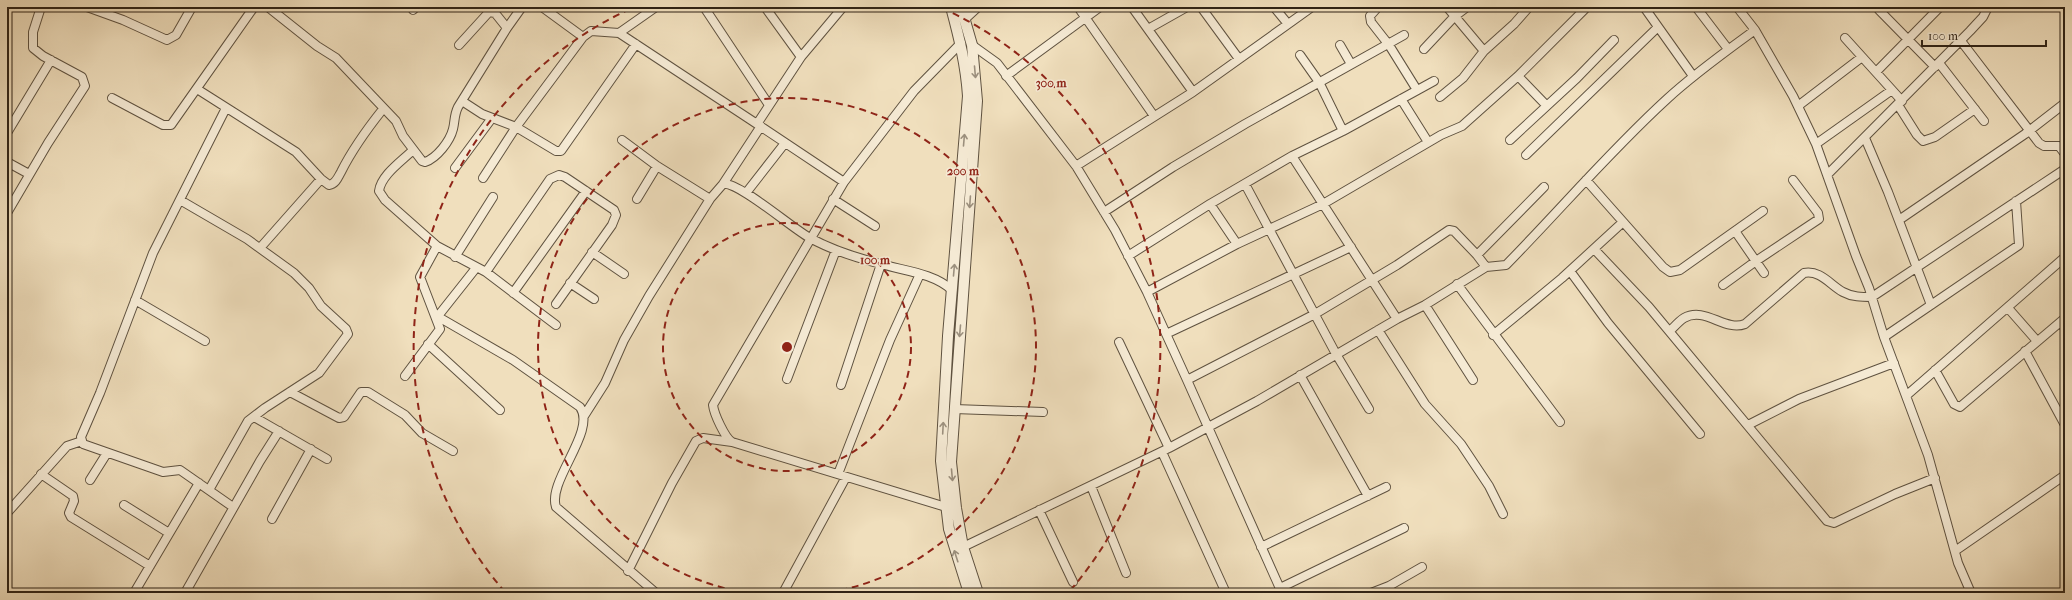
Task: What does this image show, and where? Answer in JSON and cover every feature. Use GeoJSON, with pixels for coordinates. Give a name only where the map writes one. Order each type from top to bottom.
{"type":"FeatureCollection","features":[{"type":"Feature","properties":{"kind":"street"},"geometry":{"type":"LineString","coordinates":[[7,213],[29,174],[85,86],[82,77],[37,52],[32,42],[33,32],[41,7]]}},
{"type":"Feature","properties":{"kind":"street"},"geometry":{"type":"LineString","coordinates":[[87,7],[123,20],[167,40],[176,35],[192,7]]}},
{"type":"Feature","properties":{"kind":"street"},"geometry":{"type":"LineString","coordinates":[[112,98],[168,126],[172,124],[254,7]]}},
{"type":"Feature","properties":{"kind":"street"},"geometry":{"type":"LineString","coordinates":[[268,7],[317,46],[336,58],[396,122],[403,136],[423,162],[430,160],[439,152],[451,134],[455,113],[507,28],[522,7]]}},
{"type":"Feature","properties":{"kind":"street"},"geometry":{"type":"LineString","coordinates":[[542,7],[583,37]]}},
{"type":"Feature","properties":{"kind":"street"},"geometry":{"type":"LineString","coordinates":[[619,33],[656,7]]}},
{"type":"Feature","properties":{"kind":"street"},"geometry":{"type":"LineString","coordinates":[[704,7],[769,105]]}},
{"type":"Feature","properties":{"kind":"street"},"geometry":{"type":"LineString","coordinates":[[765,7],[801,57]]}},
{"type":"Feature","properties":{"kind":"street"},"geometry":{"type":"LineString","coordinates":[[656,593],[628,571],[561,513],[555,504],[557,487],[580,436],[584,416],[605,383],[624,340],[710,199],[723,184],[759,125],[769,105],[801,57],[843,7]]}},
{"type":"Feature","properties":{"kind":"street"},"geometry":{"type":"LineString","coordinates":[[951,7],[961,43],[966,71],[968,96],[946,367],[941,461],[949,529],[969,593]]}},
{"type":"Feature","properties":{"kind":"street"},"geometry":{"type":"LineString","coordinates":[[961,7],[972,45],[978,101],[951,462],[956,508],[963,547],[978,593]]}},
{"type":"Feature","properties":{"kind":"street"},"geometry":{"type":"LineString","coordinates":[[965,19],[978,7]]}},
{"type":"Feature","properties":{"kind":"street"},"geometry":{"type":"LineString","coordinates":[[1078,7],[1154,116]]}},
{"type":"Feature","properties":{"kind":"street"},"geometry":{"type":"LineString","coordinates":[[1006,76],[1100,7]]}},
{"type":"Feature","properties":{"kind":"street"},"geometry":{"type":"LineString","coordinates":[[1132,7],[1193,92]]}},
{"type":"Feature","properties":{"kind":"street"},"geometry":{"type":"LineString","coordinates":[[1148,29],[1187,7]]}},
{"type":"Feature","properties":{"kind":"street"},"geometry":{"type":"LineString","coordinates":[[1201,7],[1239,59]]}},
{"type":"Feature","properties":{"kind":"street"},"geometry":{"type":"LineString","coordinates":[[1274,7],[1288,24]]}},
{"type":"Feature","properties":{"kind":"street"},"geometry":{"type":"LineString","coordinates":[[1076,166],[1193,92],[1312,7]]}},
{"type":"Feature","properties":{"kind":"street"},"geometry":{"type":"LineString","coordinates":[[1378,7],[1372,13],[1370,20],[1389,45],[1417,90]]}},
{"type":"Feature","properties":{"kind":"street"},"geometry":{"type":"LineString","coordinates":[[1447,7],[1484,51]]}},
{"type":"Feature","properties":{"kind":"street"},"geometry":{"type":"LineString","coordinates":[[1424,49],[1455,16],[1467,7]]}},
{"type":"Feature","properties":{"kind":"street"},"geometry":{"type":"LineString","coordinates":[[1644,7],[1693,76]]}},
{"type":"Feature","properties":{"kind":"street"},"geometry":{"type":"LineString","coordinates":[[1696,7],[1728,49]]}},
{"type":"Feature","properties":{"kind":"street"},"geometry":{"type":"LineString","coordinates":[[1737,7],[1755,30],[1798,106],[1828,174],[1872,297],[1884,337],[1907,396],[1935,478],[1955,551],[1964,578],[1971,593]]}},
{"type":"Feature","properties":{"kind":"street"},"geometry":{"type":"LineString","coordinates":[[1876,72],[1940,7]]}},
{"type":"Feature","properties":{"kind":"street"},"geometry":{"type":"LineString","coordinates":[[1828,174],[1961,41],[1983,17],[1988,7]]}},
{"type":"Feature","properties":{"kind":"street"},"geometry":{"type":"LineString","coordinates":[[1440,97],[1463,78],[1484,51],[1526,8]]}},
{"type":"Feature","properties":{"kind":"street"},"geometry":{"type":"LineString","coordinates":[[1147,292],[1237,244],[1323,204],[1441,134],[1462,126],[1518,76],[1585,9]]}},
{"type":"Feature","properties":{"kind":"street"},"geometry":{"type":"LineString","coordinates":[[1879,10],[1937,65],[1975,109],[1984,122]]}},
{"type":"Feature","properties":{"kind":"street"},"geometry":{"type":"LineString","coordinates":[[459,45],[489,12],[495,13],[507,28]]}},
{"type":"Feature","properties":{"kind":"street"},"geometry":{"type":"LineString","coordinates":[[1526,155],[1658,27]]}},
{"type":"Feature","properties":{"kind":"street"},"geometry":{"type":"LineString","coordinates":[[963,547],[1166,450],[1397,319],[1426,305],[1486,267],[1506,265],[1586,180],[1666,99],[1693,76],[1755,30]]}},
{"type":"Feature","properties":{"kind":"street"},"geometry":{"type":"LineString","coordinates":[[483,178],[516,127],[583,37],[591,31],[596,31],[619,33],[844,182]]}},
{"type":"Feature","properties":{"kind":"street"},"geometry":{"type":"LineString","coordinates":[[1104,212],[1173,167],[1319,82],[1389,45],[1404,35]]}},
{"type":"Feature","properties":{"kind":"street"},"geometry":{"type":"LineString","coordinates":[[1845,38],[1892,90],[1917,135],[1923,141],[1935,137],[1975,109]]}},
{"type":"Feature","properties":{"kind":"street"},"geometry":{"type":"LineString","coordinates":[[1510,140],[1546,105],[1577,78],[1614,40]]}},
{"type":"Feature","properties":{"kind":"street"},"geometry":{"type":"LineString","coordinates":[[1961,41],[2041,145],[2059,146],[2065,154]]}},
{"type":"Feature","properties":{"kind":"street"},"geometry":{"type":"LineString","coordinates":[[732,442],[728,439],[715,413],[714,403],[844,182],[914,91],[961,43]]}},
{"type":"Feature","properties":{"kind":"street"},"geometry":{"type":"LineString","coordinates":[[462,101],[492,118],[516,127],[556,151],[562,150],[636,44]]}},
{"type":"Feature","properties":{"kind":"street"},"geometry":{"type":"LineString","coordinates":[[972,45],[997,63],[1076,166],[1104,212],[1147,292],[1280,590],[1404,528]]}},
{"type":"Feature","properties":{"kind":"street"},"geometry":{"type":"LineString","coordinates":[[1340,45],[1351,64]]}},
{"type":"Feature","properties":{"kind":"street"},"geometry":{"type":"LineString","coordinates":[[1300,55],[1319,82],[1343,131]]}},
{"type":"Feature","properties":{"kind":"street"},"geometry":{"type":"LineString","coordinates":[[1798,106],[1862,57]]}},
{"type":"Feature","properties":{"kind":"street"},"geometry":{"type":"LineString","coordinates":[[7,133],[51,60]]}},
{"type":"Feature","properties":{"kind":"street"},"geometry":{"type":"LineString","coordinates":[[1518,76],[1546,105]]}},
{"type":"Feature","properties":{"kind":"street"},"geometry":{"type":"LineString","coordinates":[[1128,256],[1210,204],[1292,156],[1343,131],[1434,81]]}},
{"type":"Feature","properties":{"kind":"street"},"geometry":{"type":"LineString","coordinates":[[197,88],[296,152],[321,180],[329,185],[335,182],[353,148],[383,109]]}},
{"type":"Feature","properties":{"kind":"street"},"geometry":{"type":"LineString","coordinates":[[1816,144],[1892,90]]}},
{"type":"Feature","properties":{"kind":"street"},"geometry":{"type":"LineString","coordinates":[[1401,99],[1428,142]]}},
{"type":"Feature","properties":{"kind":"street"},"geometry":{"type":"LineString","coordinates":[[1899,220],[2030,130],[2065,103]]}},
{"type":"Feature","properties":{"kind":"street"},"geometry":{"type":"LineString","coordinates":[[82,442],[82,434],[100,393],[153,253],[226,108]]}},
{"type":"Feature","properties":{"kind":"street"},"geometry":{"type":"LineString","coordinates":[[455,168],[492,118]]}},
{"type":"Feature","properties":{"kind":"street"},"geometry":{"type":"LineString","coordinates":[[1865,138],[1899,220],[1931,305]]}},
{"type":"Feature","properties":{"kind":"street"},"geometry":{"type":"LineString","coordinates":[[622,140],[658,166],[710,199]]}},
{"type":"Feature","properties":{"kind":"street"},"geometry":{"type":"LineString","coordinates":[[746,193],[784,143]]}},
{"type":"Feature","properties":{"kind":"street"},"geometry":{"type":"LineString","coordinates":[[413,150],[382,182],[379,191],[385,200],[437,246],[455,257],[486,272],[556,325]]}},
{"type":"Feature","properties":{"kind":"street"},"geometry":{"type":"LineString","coordinates":[[1292,156],[1397,319]]}},
{"type":"Feature","properties":{"kind":"street"},"geometry":{"type":"LineString","coordinates":[[7,162],[29,174]]}},
{"type":"Feature","properties":{"kind":"street"},"geometry":{"type":"LineString","coordinates":[[637,199],[658,166]]}},
{"type":"Feature","properties":{"kind":"street"},"geometry":{"type":"LineString","coordinates":[[1670,331],[1683,319],[1695,315],[1708,316],[1736,325],[1745,324],[1804,273],[1819,274],[1843,293],[1872,297],[2016,200],[2065,169]]}},
{"type":"Feature","properties":{"kind":"street"},"geometry":{"type":"LineString","coordinates":[[486,272],[552,177],[559,175],[565,177],[614,210],[616,213],[612,225],[556,304]]}},
{"type":"Feature","properties":{"kind":"street"},"geometry":{"type":"LineString","coordinates":[[260,248],[321,180]]}},
{"type":"Feature","properties":{"kind":"street"},"geometry":{"type":"LineString","coordinates":[[1586,180],[1663,267],[1673,273],[1680,270],[1763,211]]}},
{"type":"Feature","properties":{"kind":"street"},"geometry":{"type":"LineString","coordinates":[[1723,285],[1819,219],[1818,213],[1793,180]]}},
{"type":"Feature","properties":{"kind":"street"},"geometry":{"type":"LineString","coordinates":[[723,184],[732,185],[746,193],[810,238],[836,250],[880,264],[940,280],[952,290]]}},
{"type":"Feature","properties":{"kind":"street"},"geometry":{"type":"LineString","coordinates":[[1245,184],[1336,354],[1369,409]]}},
{"type":"Feature","properties":{"kind":"street"},"geometry":{"type":"LineString","coordinates":[[1477,254],[1544,187]]}},
{"type":"Feature","properties":{"kind":"street"},"geometry":{"type":"LineString","coordinates":[[513,293],[586,191]]}},
{"type":"Feature","properties":{"kind":"street"},"geometry":{"type":"LineString","coordinates":[[455,257],[493,196]]}},
{"type":"Feature","properties":{"kind":"street"},"geometry":{"type":"LineString","coordinates":[[833,199],[875,226]]}},
{"type":"Feature","properties":{"kind":"street"},"geometry":{"type":"LineString","coordinates":[[180,200],[247,239],[300,278],[321,306],[346,329],[348,334],[319,373],[254,416],[245,426],[209,490]]}},
{"type":"Feature","properties":{"kind":"street"},"geometry":{"type":"LineString","coordinates":[[1884,337],[2019,245],[2016,200]]}},
{"type":"Feature","properties":{"kind":"street"},"geometry":{"type":"LineString","coordinates":[[1210,204],[1237,244]]}},
{"type":"Feature","properties":{"kind":"street"},"geometry":{"type":"LineString","coordinates":[[1493,335],[1570,271],[1623,222]]}},
{"type":"Feature","properties":{"kind":"street"},"geometry":{"type":"LineString","coordinates":[[1187,380],[1315,314],[1371,279],[1397,265],[1452,229],[1477,254],[1486,267]]}},
{"type":"Feature","properties":{"kind":"street"},"geometry":{"type":"LineString","coordinates":[[1735,231],[1764,273]]}},
{"type":"Feature","properties":{"kind":"street"},"geometry":{"type":"LineString","coordinates":[[405,376],[440,329],[437,316],[420,277],[437,246]]}},
{"type":"Feature","properties":{"kind":"street"},"geometry":{"type":"LineString","coordinates":[[1166,334],[1351,247]]}},
{"type":"Feature","properties":{"kind":"street"},"geometry":{"type":"LineString","coordinates":[[1594,249],[1670,331],[1823,516],[1830,522],[1834,523],[1895,494],[1935,478]]}},
{"type":"Feature","properties":{"kind":"street"},"geometry":{"type":"LineString","coordinates":[[787,379],[836,250]]}},
{"type":"Feature","properties":{"kind":"street"},"geometry":{"type":"LineString","coordinates":[[592,252],[624,274]]}},
{"type":"Feature","properties":{"kind":"street"},"geometry":{"type":"LineString","coordinates":[[1907,396],[2065,257]]}},
{"type":"Feature","properties":{"kind":"street"},"geometry":{"type":"LineString","coordinates":[[842,385],[880,264]]}},
{"type":"Feature","properties":{"kind":"street"},"geometry":{"type":"LineString","coordinates":[[437,316],[476,268]]}},
{"type":"Feature","properties":{"kind":"street"},"geometry":{"type":"LineString","coordinates":[[1570,271],[1608,323],[1700,434]]}},
{"type":"Feature","properties":{"kind":"street"},"geometry":{"type":"LineString","coordinates":[[783,593],[842,476],[890,340],[920,274]]}},
{"type":"Feature","properties":{"kind":"street"},"geometry":{"type":"LineString","coordinates":[[570,283],[594,299]]}},
{"type":"Feature","properties":{"kind":"street"},"geometry":{"type":"LineString","coordinates":[[1457,284],[1493,335],[1560,422]]}},
{"type":"Feature","properties":{"kind":"street"},"geometry":{"type":"LineString","coordinates":[[135,300],[205,341]]}},
{"type":"Feature","properties":{"kind":"street"},"geometry":{"type":"LineString","coordinates":[[1426,305],[1473,380]]}},
{"type":"Feature","properties":{"kind":"street"},"geometry":{"type":"LineString","coordinates":[[2008,308],[2037,341]]}},
{"type":"Feature","properties":{"kind":"street"},"geometry":{"type":"LineString","coordinates":[[437,316],[535,375],[580,407],[584,416]]}},
{"type":"Feature","properties":{"kind":"street"},"geometry":{"type":"LineString","coordinates":[[1935,370],[1954,404],[1960,407],[2037,341],[2064,323]]}},
{"type":"Feature","properties":{"kind":"street"},"geometry":{"type":"LineString","coordinates":[[1378,330],[1424,404],[1461,444],[1489,486],[1503,514]]}},
{"type":"Feature","properties":{"kind":"street"},"geometry":{"type":"LineString","coordinates":[[1119,342],[1226,593]]}},
{"type":"Feature","properties":{"kind":"street"},"geometry":{"type":"LineString","coordinates":[[428,344],[500,410]]}},
{"type":"Feature","properties":{"kind":"street"},"geometry":{"type":"LineString","coordinates":[[2025,351],[2065,426]]}},
{"type":"Feature","properties":{"kind":"street"},"geometry":{"type":"LineString","coordinates":[[1748,425],[1799,399],[1894,364]]}},
{"type":"Feature","properties":{"kind":"street"},"geometry":{"type":"LineString","coordinates":[[1300,375],[1368,496]]}},
{"type":"Feature","properties":{"kind":"street"},"geometry":{"type":"LineString","coordinates":[[290,392],[339,418],[344,417],[361,392],[368,392],[405,415],[422,434],[453,451]]}},
{"type":"Feature","properties":{"kind":"street"},"geometry":{"type":"LineString","coordinates":[[954,409],[1042,412]]}},
{"type":"Feature","properties":{"kind":"street"},"geometry":{"type":"LineString","coordinates":[[254,416],[327,459]]}},
{"type":"Feature","properties":{"kind":"street"},"geometry":{"type":"LineString","coordinates":[[185,593],[233,507],[279,431]]}},
{"type":"Feature","properties":{"kind":"street"},"geometry":{"type":"LineString","coordinates":[[628,571],[672,483],[696,441],[703,438],[732,442],[946,507]]}},
{"type":"Feature","properties":{"kind":"street"},"geometry":{"type":"LineString","coordinates":[[7,513],[67,446],[82,442],[107,453],[163,472],[180,470],[233,507]]}},
{"type":"Feature","properties":{"kind":"street"},"geometry":{"type":"LineString","coordinates":[[272,519],[311,450]]}},
{"type":"Feature","properties":{"kind":"street"},"geometry":{"type":"LineString","coordinates":[[90,480],[107,453]]}},
{"type":"Feature","properties":{"kind":"street"},"geometry":{"type":"LineString","coordinates":[[41,474],[73,496],[74,501],[69,513],[71,517],[150,566]]}},
{"type":"Feature","properties":{"kind":"street"},"geometry":{"type":"LineString","coordinates":[[1955,551],[2065,475]]}},
{"type":"Feature","properties":{"kind":"street"},"geometry":{"type":"LineString","coordinates":[[134,593],[199,483]]}},
{"type":"Feature","properties":{"kind":"street"},"geometry":{"type":"LineString","coordinates":[[1091,486],[1126,573]]}},
{"type":"Feature","properties":{"kind":"street"},"geometry":{"type":"LineString","coordinates":[[1261,547],[1386,488]]}},
{"type":"Feature","properties":{"kind":"street"},"geometry":{"type":"LineString","coordinates":[[124,505],[169,534]]}},
{"type":"Feature","properties":{"kind":"street"},"geometry":{"type":"LineString","coordinates":[[1039,510],[1073,582]]}},
{"type":"Feature","properties":{"kind":"street"},"geometry":{"type":"LineString","coordinates":[[1371,593],[1389,586],[1422,567]]}}]}
